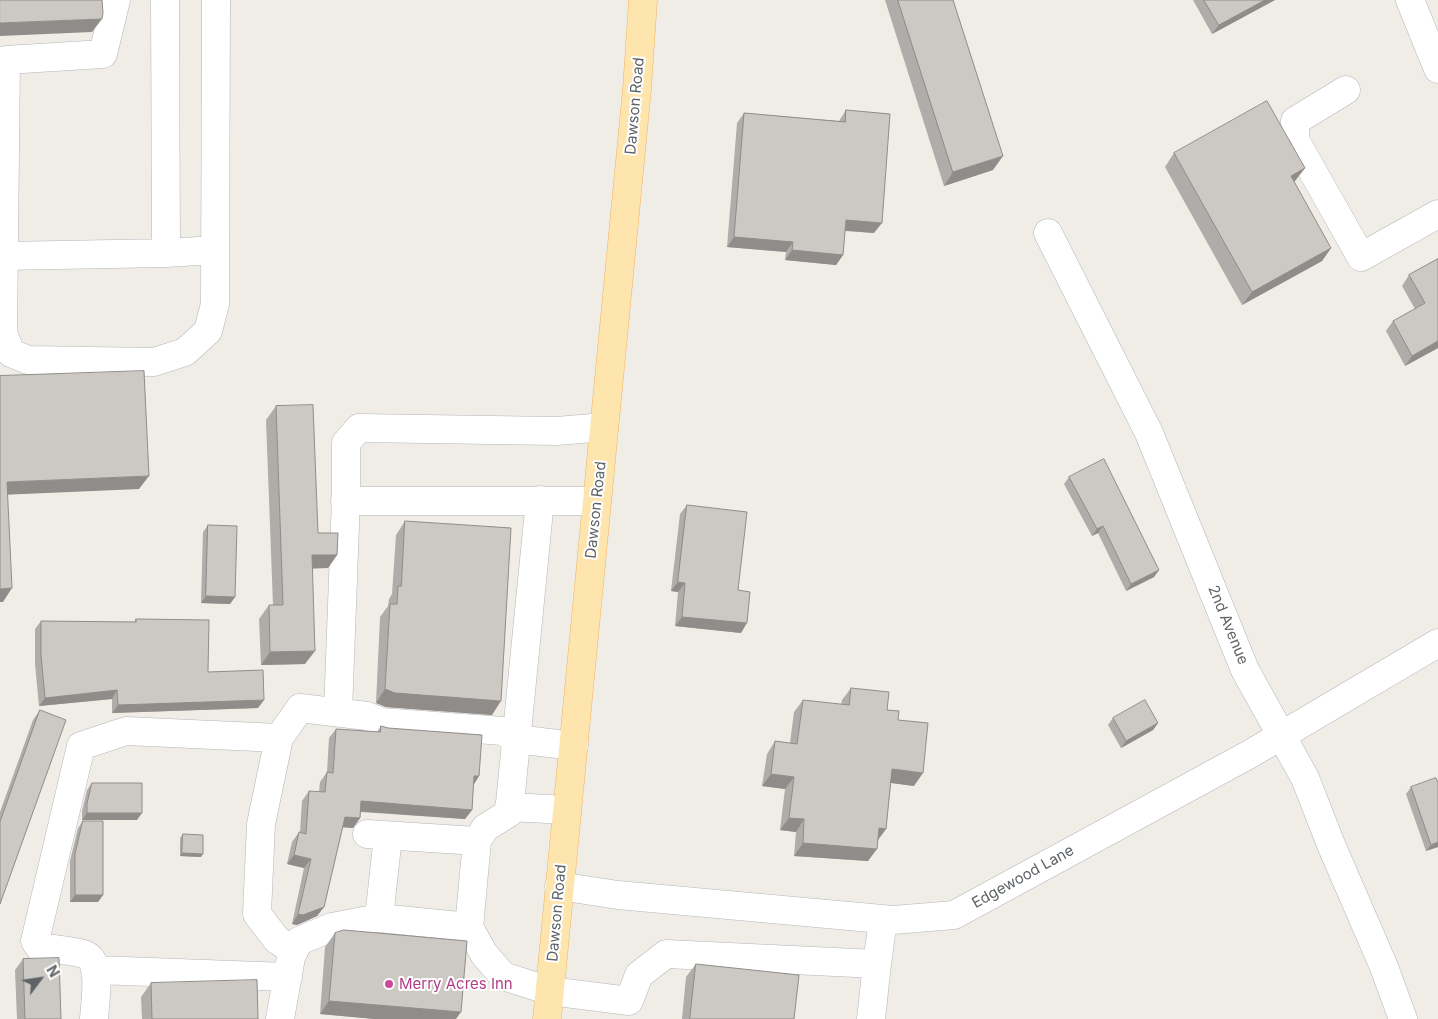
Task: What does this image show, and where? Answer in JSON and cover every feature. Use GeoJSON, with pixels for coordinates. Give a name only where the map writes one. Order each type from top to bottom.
{"type":"FeatureCollection","features":[{"type":"Feature","properties":{"kind":"main road","name":"Dawson Road"},"geometry":{"type":"LineString","coordinates":[[547,1019],[637,89],[643,0]]}},
{"type":"Feature","properties":{"kind":"street"},"geometry":{"type":"LineString","coordinates":[[116,0],[103,54],[6,60],[3,333],[11,353],[28,360],[154,362],[185,352],[208,330],[215,304],[216,0]]}},
{"type":"Feature","properties":{"kind":"street"},"geometry":{"type":"LineString","coordinates":[[165,0],[166,253]]}},
{"type":"Feature","properties":{"kind":"street"},"geometry":{"type":"LineString","coordinates":[[1410,0],[1438,69]]}},
{"type":"Feature","properties":{"kind":"street"},"geometry":{"type":"LineString","coordinates":[[1346,90],[1294,121],[1295,140],[1361,257],[1438,214]]}},
{"type":"Feature","properties":{"kind":"street","name":"2nd Avenue"},"geometry":{"type":"LineString","coordinates":[[1048,233],[1149,433],[1177,498],[1245,670],[1283,735],[1305,778],[1332,847],[1384,967],[1403,1019]]}},
{"type":"Feature","properties":{"kind":"street"},"geometry":{"type":"LineString","coordinates":[[3,256],[166,253],[215,250]]}},
{"type":"Feature","properties":{"kind":"street"},"geometry":{"type":"LineString","coordinates":[[338,712],[346,443],[359,428],[557,431],[604,427]]}},
{"type":"Feature","properties":{"kind":"street"},"geometry":{"type":"LineString","coordinates":[[540,500],[509,813],[485,828],[477,840],[469,928],[484,954],[503,976],[629,1010],[639,975],[666,954],[877,964]]}},
{"type":"Feature","properties":{"kind":"street"},"geometry":{"type":"LineString","coordinates":[[345,501],[597,501]]}},
{"type":"Feature","properties":{"kind":"street","name":"Edgewood Lane"},"geometry":{"type":"LineString","coordinates":[[559,886],[618,895],[883,920],[954,915],[1283,735],[1438,643]]}},
{"type":"Feature","properties":{"kind":"street"},"geometry":{"type":"LineString","coordinates":[[294,950],[277,940],[257,914],[261,824],[279,738],[300,708],[368,716],[382,722],[503,731],[516,739],[574,746]]}},
{"type":"Feature","properties":{"kind":"street"},"geometry":{"type":"LineString","coordinates":[[94,1019],[96,970],[93,961],[86,955],[39,947],[35,940],[81,746],[126,731],[279,738]]}},
{"type":"Feature","properties":{"kind":"street"},"geometry":{"type":"LineString","coordinates":[[509,807],[568,810]]}},
{"type":"Feature","properties":{"kind":"street"},"geometry":{"type":"LineString","coordinates":[[379,918],[377,835],[477,840]]}},
{"type":"Feature","properties":{"kind":"street"},"geometry":{"type":"LineString","coordinates":[[280,1019],[291,958],[299,941],[332,927],[379,918],[469,928]]}},
{"type":"Feature","properties":{"kind":"street"},"geometry":{"type":"LineString","coordinates":[[871,1019],[883,920]]}},
{"type":"Feature","properties":{"kind":"street"},"geometry":{"type":"LineString","coordinates":[[96,970],[288,977]]}},
{"type":"Feature","properties":{"kind":"building"},"geometry":{"type":"Polygon","coordinates":[[[0,0],[102,0],[103,13],[102,19],[0,23],[0,0]]]}},
{"type":"Feature","properties":{"kind":"building"},"geometry":{"type":"Polygon","coordinates":[[[898,0],[953,0],[1003,156],[953,172],[898,0]]]}},
{"type":"Feature","properties":{"kind":"building"},"geometry":{"type":"Polygon","coordinates":[[[1204,0],[1265,0],[1219,25],[1204,0]]]}},
{"type":"Feature","properties":{"kind":"building"},"geometry":{"type":"Polygon","coordinates":[[[1267,101],[1305,168],[1291,176],[1331,248],[1252,292],[1174,153],[1267,101]]]}},
{"type":"Feature","properties":{"kind":"building"},"geometry":{"type":"Polygon","coordinates":[[[846,110],[890,114],[882,223],[846,220],[843,255],[792,250],[793,242],[734,237],[744,113],[845,122],[846,110]]]}},
{"type":"Feature","properties":{"kind":"building"},"geometry":{"type":"Polygon","coordinates":[[[1438,259],[1438,341],[1412,356],[1393,321],[1425,303],[1409,275],[1438,259]]]}},
{"type":"Feature","properties":{"kind":"building"},"geometry":{"type":"Polygon","coordinates":[[[144,371],[149,476],[7,482],[12,588],[0,589],[0,376],[144,371]]]}},
{"type":"Feature","properties":{"kind":"building"},"geometry":{"type":"Polygon","coordinates":[[[313,405],[318,533],[338,533],[337,555],[312,555],[315,651],[270,652],[269,605],[283,605],[276,406],[313,405]]]}},
{"type":"Feature","properties":{"kind":"building"},"geometry":{"type":"Polygon","coordinates":[[[1104,459],[1159,570],[1131,584],[1103,526],[1097,529],[1069,477],[1104,459]]]}},
{"type":"Feature","properties":{"kind":"building"},"geometry":{"type":"Polygon","coordinates":[[[687,505],[747,512],[738,590],[750,592],[747,623],[682,617],[685,583],[678,582],[687,505]]]}},
{"type":"Feature","properties":{"kind":"building"},"geometry":{"type":"Polygon","coordinates":[[[405,521],[511,528],[501,701],[395,693],[385,689],[390,604],[397,604],[398,586],[401,586],[405,521]]]}},
{"type":"Feature","properties":{"kind":"building"},"geometry":{"type":"Polygon","coordinates":[[[208,525],[237,526],[235,597],[206,596],[208,525]]]}},
{"type":"Feature","properties":{"kind":"building"},"geometry":{"type":"Polygon","coordinates":[[[136,619],[209,620],[208,672],[263,670],[264,700],[118,705],[117,690],[45,698],[41,655],[41,621],[136,622],[136,619]]]}},
{"type":"Feature","properties":{"kind":"building"},"geometry":{"type":"Polygon","coordinates":[[[851,688],[889,692],[887,710],[899,711],[898,720],[928,723],[923,773],[892,769],[886,829],[879,828],[877,849],[803,843],[804,819],[789,818],[794,777],[771,774],[775,741],[797,744],[803,700],[849,705],[851,688]]]}},
{"type":"Feature","properties":{"kind":"building"},"geometry":{"type":"Polygon","coordinates":[[[1145,700],[1158,723],[1126,741],[1113,718],[1145,700]]]}},
{"type":"Feature","properties":{"kind":"building"},"geometry":{"type":"Polygon","coordinates":[[[40,710],[66,720],[0,904],[0,822],[40,710]]]}},
{"type":"Feature","properties":{"kind":"building"},"geometry":{"type":"Polygon","coordinates":[[[381,726],[482,735],[479,776],[474,776],[472,810],[361,801],[360,818],[345,817],[324,907],[303,915],[298,914],[311,859],[294,855],[299,832],[306,834],[309,791],[325,792],[327,772],[333,773],[336,729],[380,732],[381,726]]]}},
{"type":"Feature","properties":{"kind":"building"},"geometry":{"type":"Polygon","coordinates":[[[1436,778],[1438,783],[1438,842],[1431,845],[1411,787],[1436,778]]]}},
{"type":"Feature","properties":{"kind":"building"},"geometry":{"type":"Polygon","coordinates":[[[92,783],[142,783],[142,813],[87,813],[92,783]]]}},
{"type":"Feature","properties":{"kind":"building"},"geometry":{"type":"Polygon","coordinates":[[[83,821],[103,821],[103,895],[75,895],[75,854],[83,821]]]}},
{"type":"Feature","properties":{"kind":"building"},"geometry":{"type":"Polygon","coordinates":[[[183,834],[203,835],[203,854],[182,853],[183,834]]]}},
{"type":"Feature","properties":{"kind":"building","name":"Merry Acres Inn"},"geometry":{"type":"Polygon","coordinates":[[[344,930],[467,941],[461,1012],[329,1001],[335,933],[344,930]]]}},
{"type":"Feature","properties":{"kind":"building"},"geometry":{"type":"Polygon","coordinates":[[[59,958],[61,1019],[25,1019],[23,959],[59,958]]]}},
{"type":"Feature","properties":{"kind":"building"},"geometry":{"type":"Polygon","coordinates":[[[696,964],[799,975],[794,1019],[690,1019],[696,964]]]}},
{"type":"Feature","properties":{"kind":"building"},"geometry":{"type":"Polygon","coordinates":[[[257,980],[258,1019],[152,1019],[151,983],[257,980]]]}},
{"type":"Feature","properties":{"kind":"place","name":"Merry Acres Inn"},"geometry":{"type":"Point","coordinates":[389,984]}}]}
